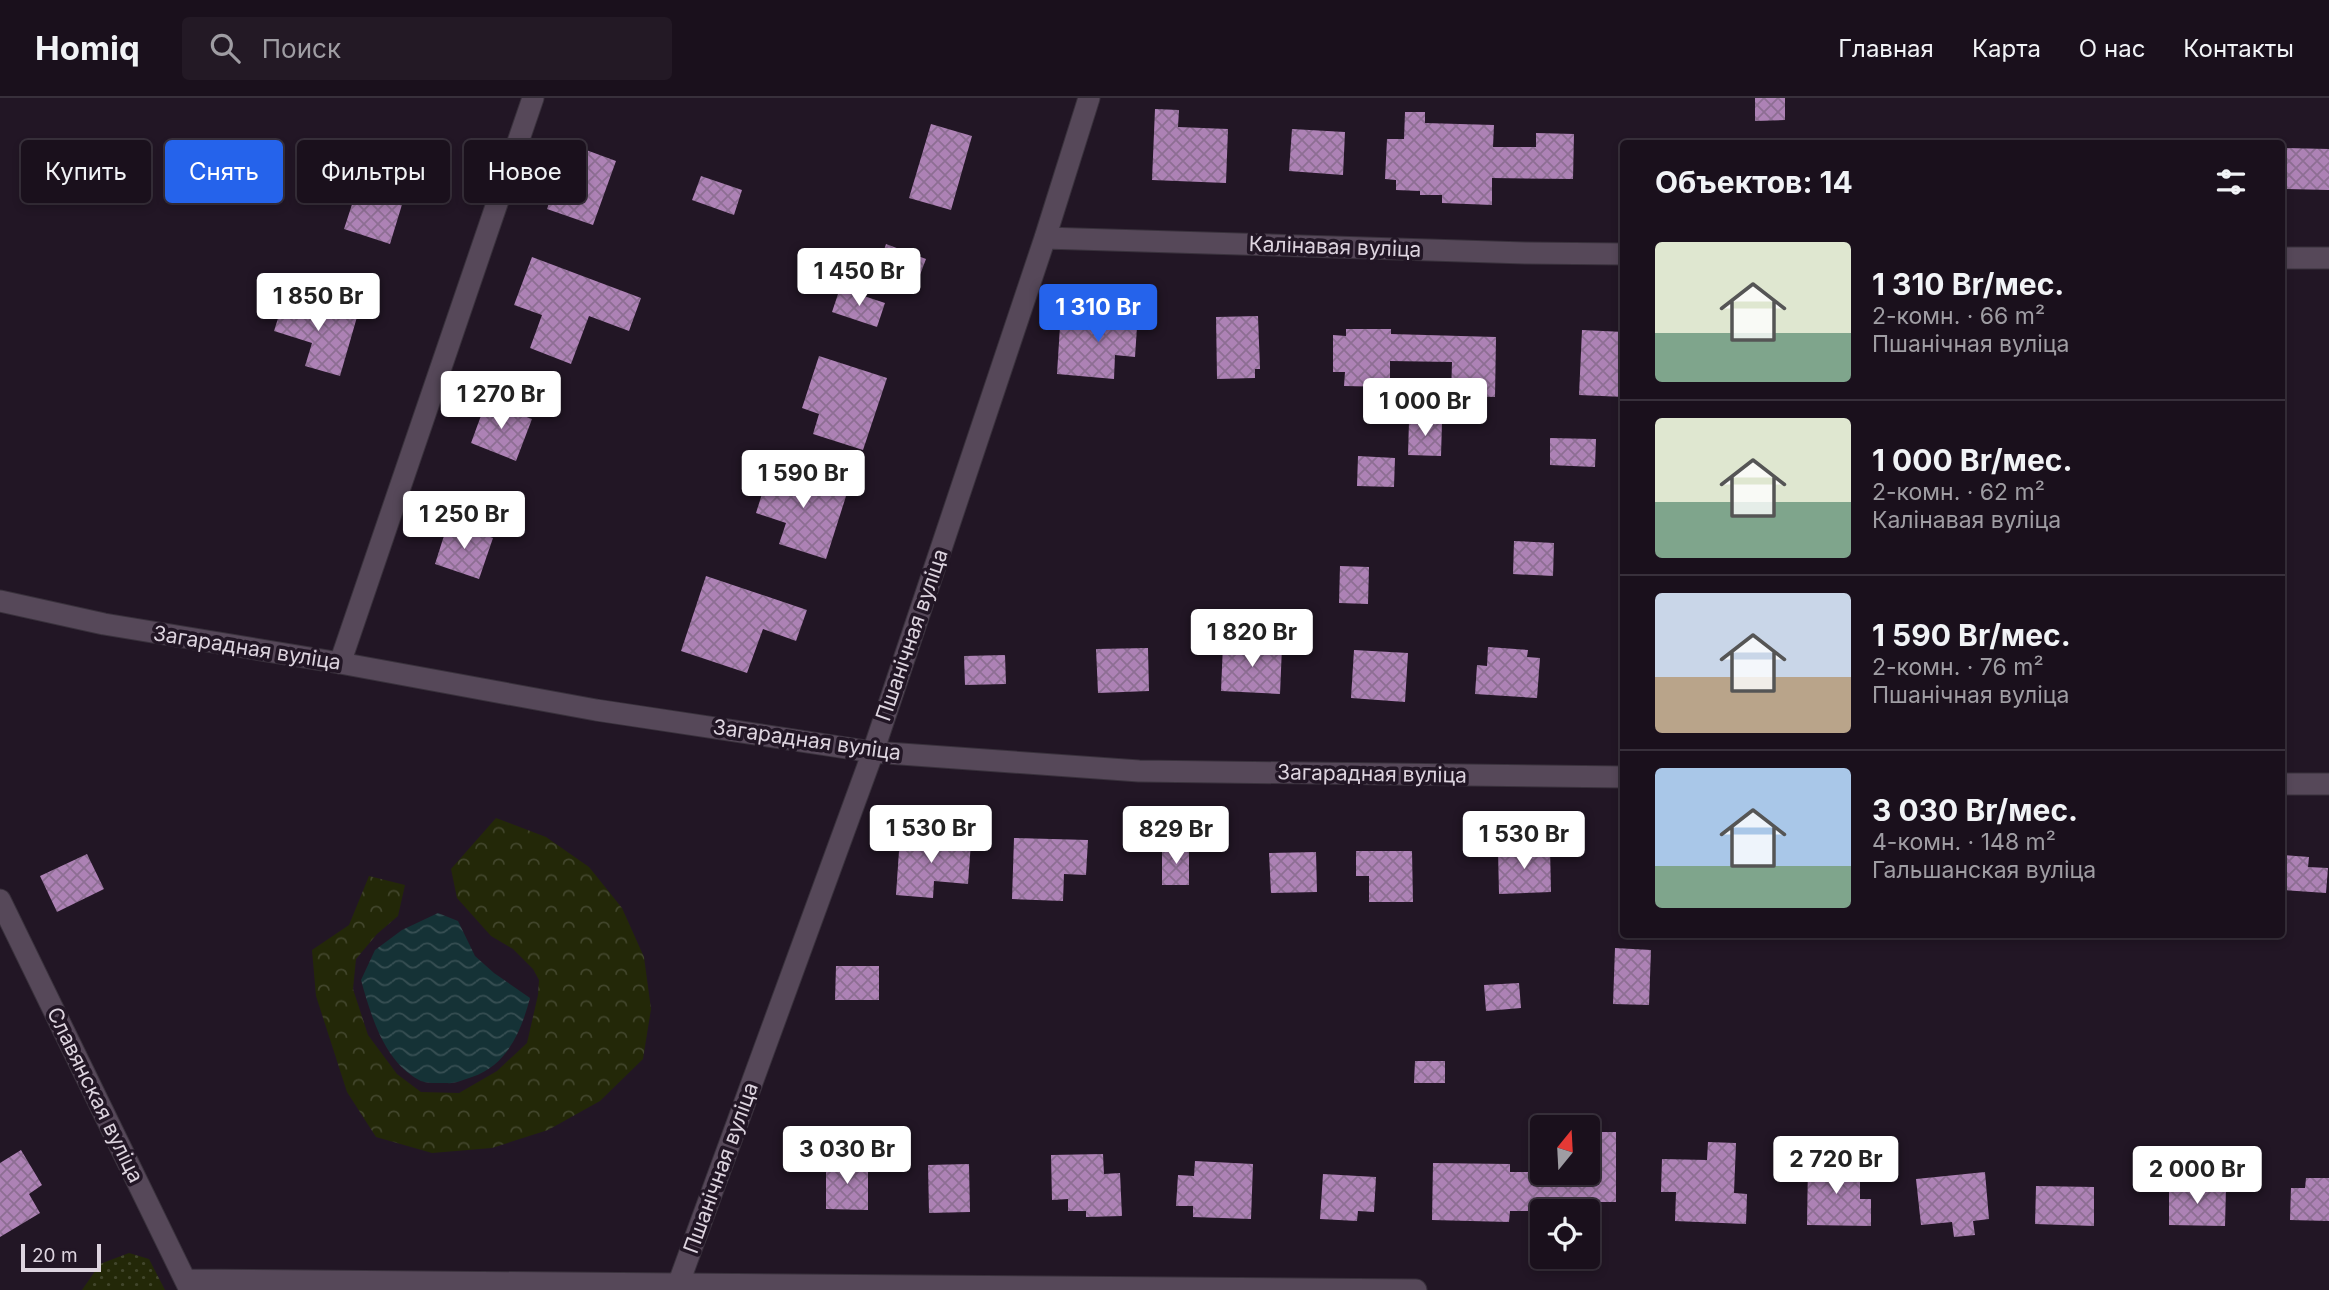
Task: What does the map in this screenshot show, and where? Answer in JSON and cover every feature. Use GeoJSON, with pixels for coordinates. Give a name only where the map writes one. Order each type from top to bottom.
{"type":"FeatureCollection","features":[{"type":"Feature","properties":{"kind":"street"},"geometry":{"type":"LineString","coordinates":[[340,663],[533,98]]}},
{"type":"Feature","properties":{"kind":"street","name":"Пшанічная вуліца"},"geometry":{"type":"LineString","coordinates":[[678,1285],[873,752],[1045,238],[1089,98]]}},
{"type":"Feature","properties":{"kind":"street","name":"Калінавая вуліца"},"geometry":{"type":"LineString","coordinates":[[1045,238],[1620,254]]}},
{"type":"Feature","properties":{"kind":"street"},"geometry":{"type":"LineString","coordinates":[[2285,258],[2329,258]]}},
{"type":"Feature","properties":{"kind":"street","name":"Загарадная вуліца"},"geometry":{"type":"LineString","coordinates":[[0,601],[104,624],[596,709],[873,752],[1139,771],[1620,777]]}},
{"type":"Feature","properties":{"kind":"street"},"geometry":{"type":"LineString","coordinates":[[2285,784],[2329,784]]}},
{"type":"Feature","properties":{"kind":"street","name":"Славянская вуліца"},"geometry":{"type":"LineString","coordinates":[[0,900],[188,1285]]}},
{"type":"Feature","properties":{"kind":"street"},"geometry":{"type":"LineString","coordinates":[[188,1285],[1416,1290]]}},
{"type":"Feature","properties":{"kind":"green space"},"geometry":{"type":"Polygon","coordinates":[[[496,818],[546,837],[589,867],[622,908],[644,957],[651,1009],[643,1059],[600,1101],[548,1130],[492,1148],[432,1153],[376,1137],[347,1092],[316,996],[312,950],[349,925],[369,876],[405,885],[398,916],[377,934],[356,959],[353,989],[368,1035],[397,1074],[421,1092],[459,1093],[497,1071],[527,1043],[539,980],[533,969],[513,949],[491,936],[457,898],[451,869],[496,818]]]}},
{"type":"Feature","properties":{"kind":"green space"},"geometry":{"type":"Polygon","coordinates":[[[129,1253],[149,1259],[165,1290],[82,1290],[100,1264],[129,1253]]]}},
{"type":"Feature","properties":{"kind":"water"},"geometry":{"type":"Polygon","coordinates":[[[438,913],[458,921],[475,956],[530,998],[517,1035],[503,1056],[484,1072],[453,1083],[422,1081],[407,1072],[397,1061],[381,1036],[361,980],[375,950],[402,930],[438,913]]]}},
{"type":"Feature","properties":{"kind":"building"},"geometry":{"type":"Polygon","coordinates":[[[1755,98],[1785,98],[1785,120],[1755,121],[1755,98]]]}},
{"type":"Feature","properties":{"kind":"building"},"geometry":{"type":"Polygon","coordinates":[[[1155,109],[1179,110],[1178,127],[1228,129],[1226,183],[1152,180],[1155,109]]]}},
{"type":"Feature","properties":{"kind":"building"},"geometry":{"type":"Polygon","coordinates":[[[1405,112],[1425,112],[1425,123],[1494,125],[1493,147],[1536,147],[1536,133],[1574,134],[1573,179],[1492,178],[1492,205],[1442,203],[1442,195],[1420,195],[1420,191],[1396,190],[1396,180],[1385,179],[1387,139],[1404,139],[1405,112]]]}},
{"type":"Feature","properties":{"kind":"building"},"geometry":{"type":"Polygon","coordinates":[[[931,124],[972,136],[951,210],[909,198],[931,124]]]}},
{"type":"Feature","properties":{"kind":"building"},"geometry":{"type":"Polygon","coordinates":[[[1292,129],[1345,132],[1343,175],[1289,171],[1292,129]]]}},
{"type":"Feature","properties":{"kind":"building"},"geometry":{"type":"Polygon","coordinates":[[[2285,148],[2329,149],[2329,190],[2285,189],[2285,148]]]}},
{"type":"Feature","properties":{"kind":"building"},"geometry":{"type":"Polygon","coordinates":[[[586,150],[616,161],[593,225],[547,209],[549,203],[586,203],[586,150]]]}},
{"type":"Feature","properties":{"kind":"building"},"geometry":{"type":"Polygon","coordinates":[[[701,176],[742,190],[734,215],[692,200],[701,176]]]}},
{"type":"Feature","properties":{"kind":"building"},"geometry":{"type":"Polygon","coordinates":[[[352,203],[402,203],[390,244],[344,229],[352,203]]]}},
{"type":"Feature","properties":{"kind":"building"},"geometry":{"type":"Polygon","coordinates":[[[886,244],[926,259],[915,288],[876,274],[886,244]]]}},
{"type":"Feature","properties":{"kind":"building"},"geometry":{"type":"Polygon","coordinates":[[[532,257],[641,298],[629,331],[589,316],[571,364],[530,348],[542,315],[514,305],[532,257]]]}},
{"type":"Feature","properties":{"kind":"building"},"geometry":{"type":"Polygon","coordinates":[[[840,288],[885,303],[877,327],[832,312],[840,288]]]}},
{"type":"Feature","properties":{"kind":"building"},"geometry":{"type":"Polygon","coordinates":[[[285,296],[357,317],[340,376],[305,366],[312,343],[274,331],[285,296]]]}},
{"type":"Feature","properties":{"kind":"building"},"geometry":{"type":"Polygon","coordinates":[[[1093,309],[1138,312],[1135,357],[1115,355],[1114,379],[1057,374],[1060,326],[1092,328],[1093,309]]]}},
{"type":"Feature","properties":{"kind":"building"},"geometry":{"type":"Polygon","coordinates":[[[1258,316],[1260,369],[1255,369],[1255,378],[1217,379],[1216,317],[1258,316]]]}},
{"type":"Feature","properties":{"kind":"building"},"geometry":{"type":"Polygon","coordinates":[[[1346,329],[1391,329],[1391,334],[1496,337],[1495,397],[1451,396],[1452,362],[1390,361],[1390,387],[1344,386],[1345,372],[1333,372],[1333,335],[1346,336],[1346,329]]]}},
{"type":"Feature","properties":{"kind":"building"},"geometry":{"type":"Polygon","coordinates":[[[1582,330],[1620,332],[1620,397],[1579,395],[1582,330]]]}},
{"type":"Feature","properties":{"kind":"building"},"geometry":{"type":"Polygon","coordinates":[[[819,356],[887,378],[863,450],[813,434],[819,414],[802,408],[819,356]]]}},
{"type":"Feature","properties":{"kind":"building"},"geometry":{"type":"Polygon","coordinates":[[[486,402],[532,419],[516,461],[471,443],[486,402]]]}},
{"type":"Feature","properties":{"kind":"building"},"geometry":{"type":"Polygon","coordinates":[[[1409,421],[1442,422],[1441,456],[1408,455],[1409,421]]]}},
{"type":"Feature","properties":{"kind":"building"},"geometry":{"type":"Polygon","coordinates":[[[1550,438],[1596,439],[1595,467],[1550,465],[1550,438]]]}},
{"type":"Feature","properties":{"kind":"building"},"geometry":{"type":"Polygon","coordinates":[[[1358,456],[1395,458],[1394,487],[1357,486],[1358,456]]]}},
{"type":"Feature","properties":{"kind":"building"},"geometry":{"type":"Polygon","coordinates":[[[771,465],[848,490],[826,559],[779,544],[786,523],[756,513],[771,465]]]}},
{"type":"Feature","properties":{"kind":"building"},"geometry":{"type":"Polygon","coordinates":[[[448,523],[493,538],[479,579],[435,564],[448,523]]]}},
{"type":"Feature","properties":{"kind":"building"},"geometry":{"type":"Polygon","coordinates":[[[1514,541],[1554,543],[1553,576],[1513,574],[1514,541]]]}},
{"type":"Feature","properties":{"kind":"building"},"geometry":{"type":"Polygon","coordinates":[[[1340,566],[1369,567],[1368,604],[1339,603],[1340,566]]]}},
{"type":"Feature","properties":{"kind":"building"},"geometry":{"type":"Polygon","coordinates":[[[706,576],[807,610],[796,641],[763,629],[747,673],[681,651],[706,576]]]}},
{"type":"Feature","properties":{"kind":"building"},"geometry":{"type":"Polygon","coordinates":[[[1223,644],[1282,647],[1280,694],[1221,691],[1223,644]]]}},
{"type":"Feature","properties":{"kind":"building"},"geometry":{"type":"Polygon","coordinates":[[[1488,647],[1528,650],[1527,657],[1540,658],[1537,698],[1475,694],[1477,665],[1487,666],[1488,647]]]}},
{"type":"Feature","properties":{"kind":"building"},"geometry":{"type":"Polygon","coordinates":[[[1148,648],[1149,691],[1098,693],[1096,649],[1148,648]]]}},
{"type":"Feature","properties":{"kind":"building"},"geometry":{"type":"Polygon","coordinates":[[[1354,650],[1408,653],[1405,702],[1351,698],[1354,650]]]}},
{"type":"Feature","properties":{"kind":"building"},"geometry":{"type":"Polygon","coordinates":[[[1005,655],[1006,684],[965,685],[964,656],[1005,655]]]}},
{"type":"Feature","properties":{"kind":"building"},"geometry":{"type":"Polygon","coordinates":[[[900,836],[971,842],[968,884],[934,881],[933,898],[896,895],[900,836]]]}},
{"type":"Feature","properties":{"kind":"building"},"geometry":{"type":"Polygon","coordinates":[[[1014,838],[1088,840],[1086,875],[1064,874],[1063,901],[1012,899],[1014,838]]]}},
{"type":"Feature","properties":{"kind":"building"},"geometry":{"type":"Polygon","coordinates":[[[1162,847],[1189,847],[1189,885],[1162,885],[1162,847]]]}},
{"type":"Feature","properties":{"kind":"building"},"geometry":{"type":"Polygon","coordinates":[[[1550,848],[1551,892],[1499,894],[1498,850],[1550,848]]]}},
{"type":"Feature","properties":{"kind":"building"},"geometry":{"type":"Polygon","coordinates":[[[1356,851],[1412,851],[1413,902],[1369,902],[1369,876],[1356,876],[1356,851]]]}},
{"type":"Feature","properties":{"kind":"building"},"geometry":{"type":"Polygon","coordinates":[[[1316,852],[1317,892],[1271,893],[1269,853],[1316,852]]]}},
{"type":"Feature","properties":{"kind":"building"},"geometry":{"type":"Polygon","coordinates":[[[87,854],[104,889],[57,912],[40,876],[87,854]]]}},
{"type":"Feature","properties":{"kind":"building"},"geometry":{"type":"Polygon","coordinates":[[[2285,855],[2309,857],[2308,867],[2328,868],[2326,893],[2285,890],[2285,855]]]}},
{"type":"Feature","properties":{"kind":"building"},"geometry":{"type":"Polygon","coordinates":[[[1615,948],[1651,950],[1649,1005],[1613,1004],[1615,948]]]}},
{"type":"Feature","properties":{"kind":"building"},"geometry":{"type":"Polygon","coordinates":[[[836,966],[879,966],[879,1000],[835,1000],[836,966]]]}},
{"type":"Feature","properties":{"kind":"building"},"geometry":{"type":"Polygon","coordinates":[[[1519,983],[1521,1008],[1486,1011],[1484,985],[1519,983]]]}},
{"type":"Feature","properties":{"kind":"building"},"geometry":{"type":"Polygon","coordinates":[[[1415,1061],[1445,1061],[1445,1083],[1414,1083],[1415,1061]]]}},
{"type":"Feature","properties":{"kind":"building"},"geometry":{"type":"Polygon","coordinates":[[[1600,1132],[1616,1132],[1616,1202],[1600,1202],[1600,1199],[1530,1199],[1530,1211],[1510,1211],[1509,1222],[1432,1220],[1433,1163],[1510,1164],[1510,1172],[1530,1172],[1530,1185],[1600,1185],[1600,1132]]]}},
{"type":"Feature","properties":{"kind":"building"},"geometry":{"type":"Polygon","coordinates":[[[1708,1142],[1736,1143],[1734,1193],[1747,1194],[1746,1224],[1675,1221],[1676,1192],[1661,1192],[1662,1159],[1707,1160],[1708,1142]]]}},
{"type":"Feature","properties":{"kind":"building"},"geometry":{"type":"Polygon","coordinates":[[[21,1150],[42,1185],[29,1194],[40,1213],[0,1237],[0,1163],[21,1150]]]}},
{"type":"Feature","properties":{"kind":"building"},"geometry":{"type":"Polygon","coordinates":[[[1103,1154],[1104,1174],[1120,1173],[1122,1216],[1086,1217],[1086,1211],[1068,1211],[1068,1199],[1052,1200],[1051,1155],[1103,1154]]]}},
{"type":"Feature","properties":{"kind":"building"},"geometry":{"type":"Polygon","coordinates":[[[826,1161],[868,1162],[868,1210],[826,1209],[826,1161]]]}},
{"type":"Feature","properties":{"kind":"building"},"geometry":{"type":"Polygon","coordinates":[[[1195,1161],[1253,1164],[1251,1219],[1193,1217],[1193,1206],[1176,1206],[1178,1175],[1194,1176],[1195,1161]]]}},
{"type":"Feature","properties":{"kind":"building"},"geometry":{"type":"Polygon","coordinates":[[[1808,1163],[1860,1164],[1860,1199],[1871,1199],[1871,1226],[1807,1225],[1808,1163]]]}},
{"type":"Feature","properties":{"kind":"building"},"geometry":{"type":"Polygon","coordinates":[[[969,1164],[970,1212],[929,1213],[928,1165],[969,1164]]]}},
{"type":"Feature","properties":{"kind":"building"},"geometry":{"type":"Polygon","coordinates":[[[1985,1172],[1989,1219],[1973,1221],[1975,1235],[1954,1237],[1952,1222],[1921,1225],[1916,1179],[1985,1172]]]}},
{"type":"Feature","properties":{"kind":"building"},"geometry":{"type":"Polygon","coordinates":[[[1323,1174],[1376,1177],[1374,1212],[1358,1211],[1357,1221],[1320,1219],[1323,1174]]]}},
{"type":"Feature","properties":{"kind":"building"},"geometry":{"type":"Polygon","coordinates":[[[2306,1178],[2329,1178],[2329,1221],[2290,1220],[2291,1188],[2305,1188],[2306,1178]]]}},
{"type":"Feature","properties":{"kind":"building"},"geometry":{"type":"Polygon","coordinates":[[[2036,1186],[2094,1187],[2094,1226],[2035,1224],[2036,1186]]]}},
{"type":"Feature","properties":{"kind":"building"},"geometry":{"type":"Polygon","coordinates":[[[2169,1186],[2226,1187],[2225,1226],[2169,1225],[2169,1186]]]}}]}
